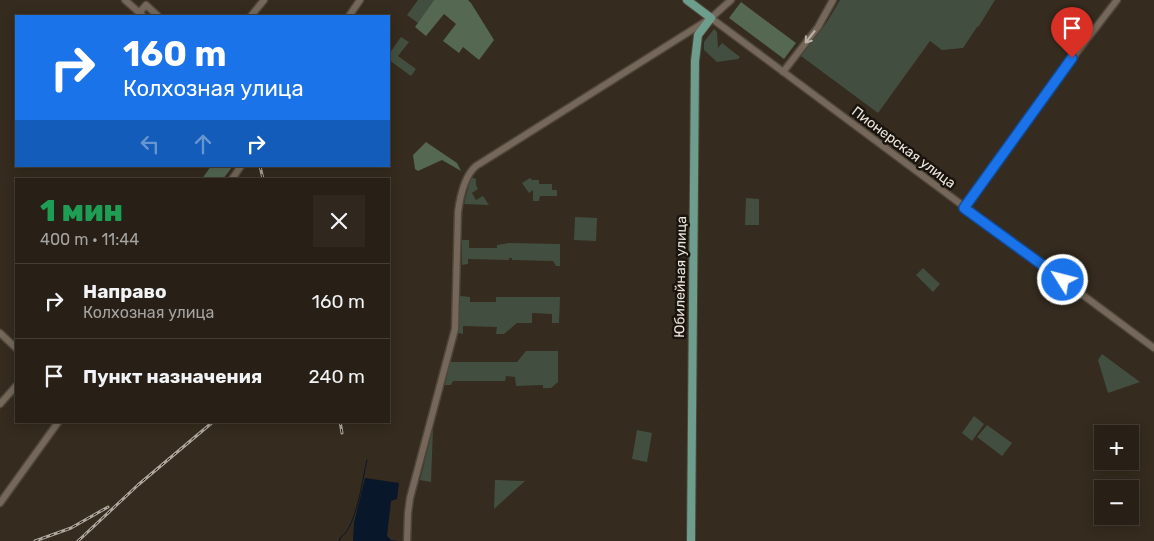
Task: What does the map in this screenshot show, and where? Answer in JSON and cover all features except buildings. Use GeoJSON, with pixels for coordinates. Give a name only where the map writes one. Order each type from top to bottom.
{"type":"FeatureCollection","features":[{"type":"Feature","properties":{"kind":"main road","name":"Пионерская улица"},"geometry":{"type":"LineString","coordinates":[[687,0],[711,18]]}},
{"type":"Feature","properties":{"kind":"main road"},"geometry":{"type":"LineString","coordinates":[[695,33],[711,18]]}},
{"type":"Feature","properties":{"kind":"main road","name":"Юбилейная улица"},"geometry":{"type":"LineString","coordinates":[[691,541],[695,33]]}},
{"type":"Feature","properties":{"kind":"street"},"geometry":{"type":"LineString","coordinates":[[124,0],[141,15],[146,5],[157,15]]}},
{"type":"Feature","properties":{"kind":"street"},"geometry":{"type":"LineString","coordinates":[[252,15],[264,0]]}},
{"type":"Feature","properties":{"kind":"street"},"geometry":{"type":"LineString","coordinates":[[350,15],[360,0]]}},
{"type":"Feature","properties":{"kind":"street"},"geometry":{"type":"LineString","coordinates":[[711,18],[732,0]]}},
{"type":"Feature","properties":{"kind":"street"},"geometry":{"type":"LineString","coordinates":[[783,72],[818,27],[833,0]]}},
{"type":"Feature","properties":{"kind":"street"},"geometry":{"type":"LineString","coordinates":[[964,208],[1068,64],[1117,0]]}},
{"type":"Feature","properties":{"kind":"street","name":"Пионерская улица"},"geometry":{"type":"LineString","coordinates":[[711,18],[1154,348]]}},
{"type":"Feature","properties":{"kind":"street"},"geometry":{"type":"LineString","coordinates":[[407,541],[410,498],[455,329],[458,212],[470,172],[484,160],[695,33]]}},
{"type":"Feature","properties":{"kind":"street"},"geometry":{"type":"LineString","coordinates":[[233,178],[240,167]]}},
{"type":"Feature","properties":{"kind":"street"},"geometry":{"type":"LineString","coordinates":[[0,333],[15,347]]}},
{"type":"Feature","properties":{"kind":"street"},"geometry":{"type":"LineString","coordinates":[[0,404],[15,387]]}},
{"type":"Feature","properties":{"kind":"street"},"geometry":{"type":"LineString","coordinates":[[0,503],[58,423]]}},
{"type":"Feature","properties":{"kind":"green space"},"geometry":{"type":"Polygon","coordinates":[[[418,0],[434,0],[418,23],[407,15],[418,0]]]}},
{"type":"Feature","properties":{"kind":"green space"},"geometry":{"type":"Polygon","coordinates":[[[434,0],[468,0],[471,3],[494,40],[479,60],[463,47],[459,53],[443,41],[456,24],[444,14],[426,36],[415,27],[434,0]]]}},
{"type":"Feature","properties":{"kind":"green space"},"geometry":{"type":"Polygon","coordinates":[[[840,0],[995,0],[963,48],[942,50],[930,41],[878,113],[801,56],[827,22],[840,0]]]}},
{"type":"Feature","properties":{"kind":"green space"},"geometry":{"type":"Polygon","coordinates":[[[741,2],[796,43],[784,59],[729,18],[741,2]]]}},
{"type":"Feature","properties":{"kind":"green space"},"geometry":{"type":"Polygon","coordinates":[[[714,29],[717,32],[718,48],[722,43],[740,57],[738,59],[717,62],[704,50],[704,42],[714,29]]]}},
{"type":"Feature","properties":{"kind":"green space"},"geometry":{"type":"Polygon","coordinates":[[[401,37],[409,42],[398,56],[416,69],[411,76],[390,61],[390,53],[401,37]]]}},
{"type":"Feature","properties":{"kind":"green space"},"geometry":{"type":"Polygon","coordinates":[[[426,142],[457,163],[461,171],[442,160],[418,171],[415,169],[413,155],[426,142]]]}},
{"type":"Feature","properties":{"kind":"green space"},"geometry":{"type":"Polygon","coordinates":[[[210,167],[232,167],[224,178],[203,178],[210,167]]]}},
{"type":"Feature","properties":{"kind":"green space"},"geometry":{"type":"Polygon","coordinates":[[[471,177],[476,179],[478,189],[472,193],[476,200],[483,196],[489,205],[464,204],[471,177]]]}},
{"type":"Feature","properties":{"kind":"green space"},"geometry":{"type":"Polygon","coordinates":[[[530,178],[532,180],[539,180],[539,184],[552,184],[552,190],[557,190],[557,196],[540,196],[539,201],[533,201],[533,190],[529,193],[522,183],[530,178]]]}},
{"type":"Feature","properties":{"kind":"green space"},"geometry":{"type":"Polygon","coordinates":[[[746,198],[759,199],[759,225],[745,225],[746,198]]]}},
{"type":"Feature","properties":{"kind":"green space"},"geometry":{"type":"Polygon","coordinates":[[[575,217],[597,218],[596,241],[574,240],[575,217]]]}},
{"type":"Feature","properties":{"kind":"green space"},"geometry":{"type":"Polygon","coordinates":[[[462,240],[469,240],[469,248],[497,248],[497,245],[509,243],[560,244],[560,266],[556,266],[553,261],[512,260],[512,258],[509,258],[509,260],[468,259],[468,264],[462,265],[462,240]]]}},
{"type":"Feature","properties":{"kind":"green space"},"geometry":{"type":"Polygon","coordinates":[[[923,268],[940,284],[933,292],[916,275],[923,268]]]}},
{"type":"Feature","properties":{"kind":"green space"},"geometry":{"type":"Polygon","coordinates":[[[460,296],[470,297],[470,302],[496,302],[496,297],[560,297],[559,323],[552,323],[552,314],[532,313],[532,323],[517,323],[504,334],[496,334],[497,327],[463,326],[463,334],[458,333],[460,296]]]}},
{"type":"Feature","properties":{"kind":"green space"},"geometry":{"type":"Polygon","coordinates":[[[526,351],[558,351],[558,382],[551,388],[543,388],[543,385],[516,386],[515,377],[506,376],[505,381],[453,381],[451,385],[445,385],[450,362],[517,362],[526,351]]]}},
{"type":"Feature","properties":{"kind":"green space"},"geometry":{"type":"Polygon","coordinates":[[[1102,354],[1140,382],[1108,393],[1098,360],[1102,354]]]}},
{"type":"Feature","properties":{"kind":"green space"},"geometry":{"type":"Polygon","coordinates":[[[974,416],[984,424],[972,441],[962,433],[974,416]]]}},
{"type":"Feature","properties":{"kind":"green space"},"geometry":{"type":"Polygon","coordinates":[[[987,425],[1012,443],[1002,456],[977,437],[987,425]]]}},
{"type":"Feature","properties":{"kind":"green space"},"geometry":{"type":"Polygon","coordinates":[[[433,428],[431,482],[420,480],[433,428]]]}},
{"type":"Feature","properties":{"kind":"green space"},"geometry":{"type":"Polygon","coordinates":[[[637,430],[652,433],[647,462],[632,459],[637,430]]]}},
{"type":"Feature","properties":{"kind":"green space"},"geometry":{"type":"Polygon","coordinates":[[[495,480],[525,481],[494,509],[495,480]]]}},
{"type":"Feature","properties":{"kind":"water"},"geometry":{"type":"Polygon","coordinates":[[[365,478],[399,483],[397,499],[391,501],[387,536],[391,540],[398,541],[353,541],[354,523],[365,478]]]}},
{"type":"Feature","properties":{"kind":"waterway"},"geometry":{"type":"LineString","coordinates":[[339,541],[351,524],[355,514],[367,460]]}},
{"type":"Feature","properties":{"kind":"railway"},"geometry":{"type":"LineString","coordinates":[[260,167],[263,178]]}},
{"type":"Feature","properties":{"kind":"railway"},"geometry":{"type":"LineString","coordinates":[[78,541],[138,485],[212,423]]}},
{"type":"Feature","properties":{"kind":"railway"},"geometry":{"type":"LineString","coordinates":[[340,423],[342,433]]}},
{"type":"Feature","properties":{"kind":"railway"},"geometry":{"type":"LineString","coordinates":[[35,541],[71,528],[108,507]]}},
{"type":"Feature","properties":{"kind":"route"},"geometry":{"type":"LineString","coordinates":[[1063,280],[964,208],[1072,58]]}}]}
